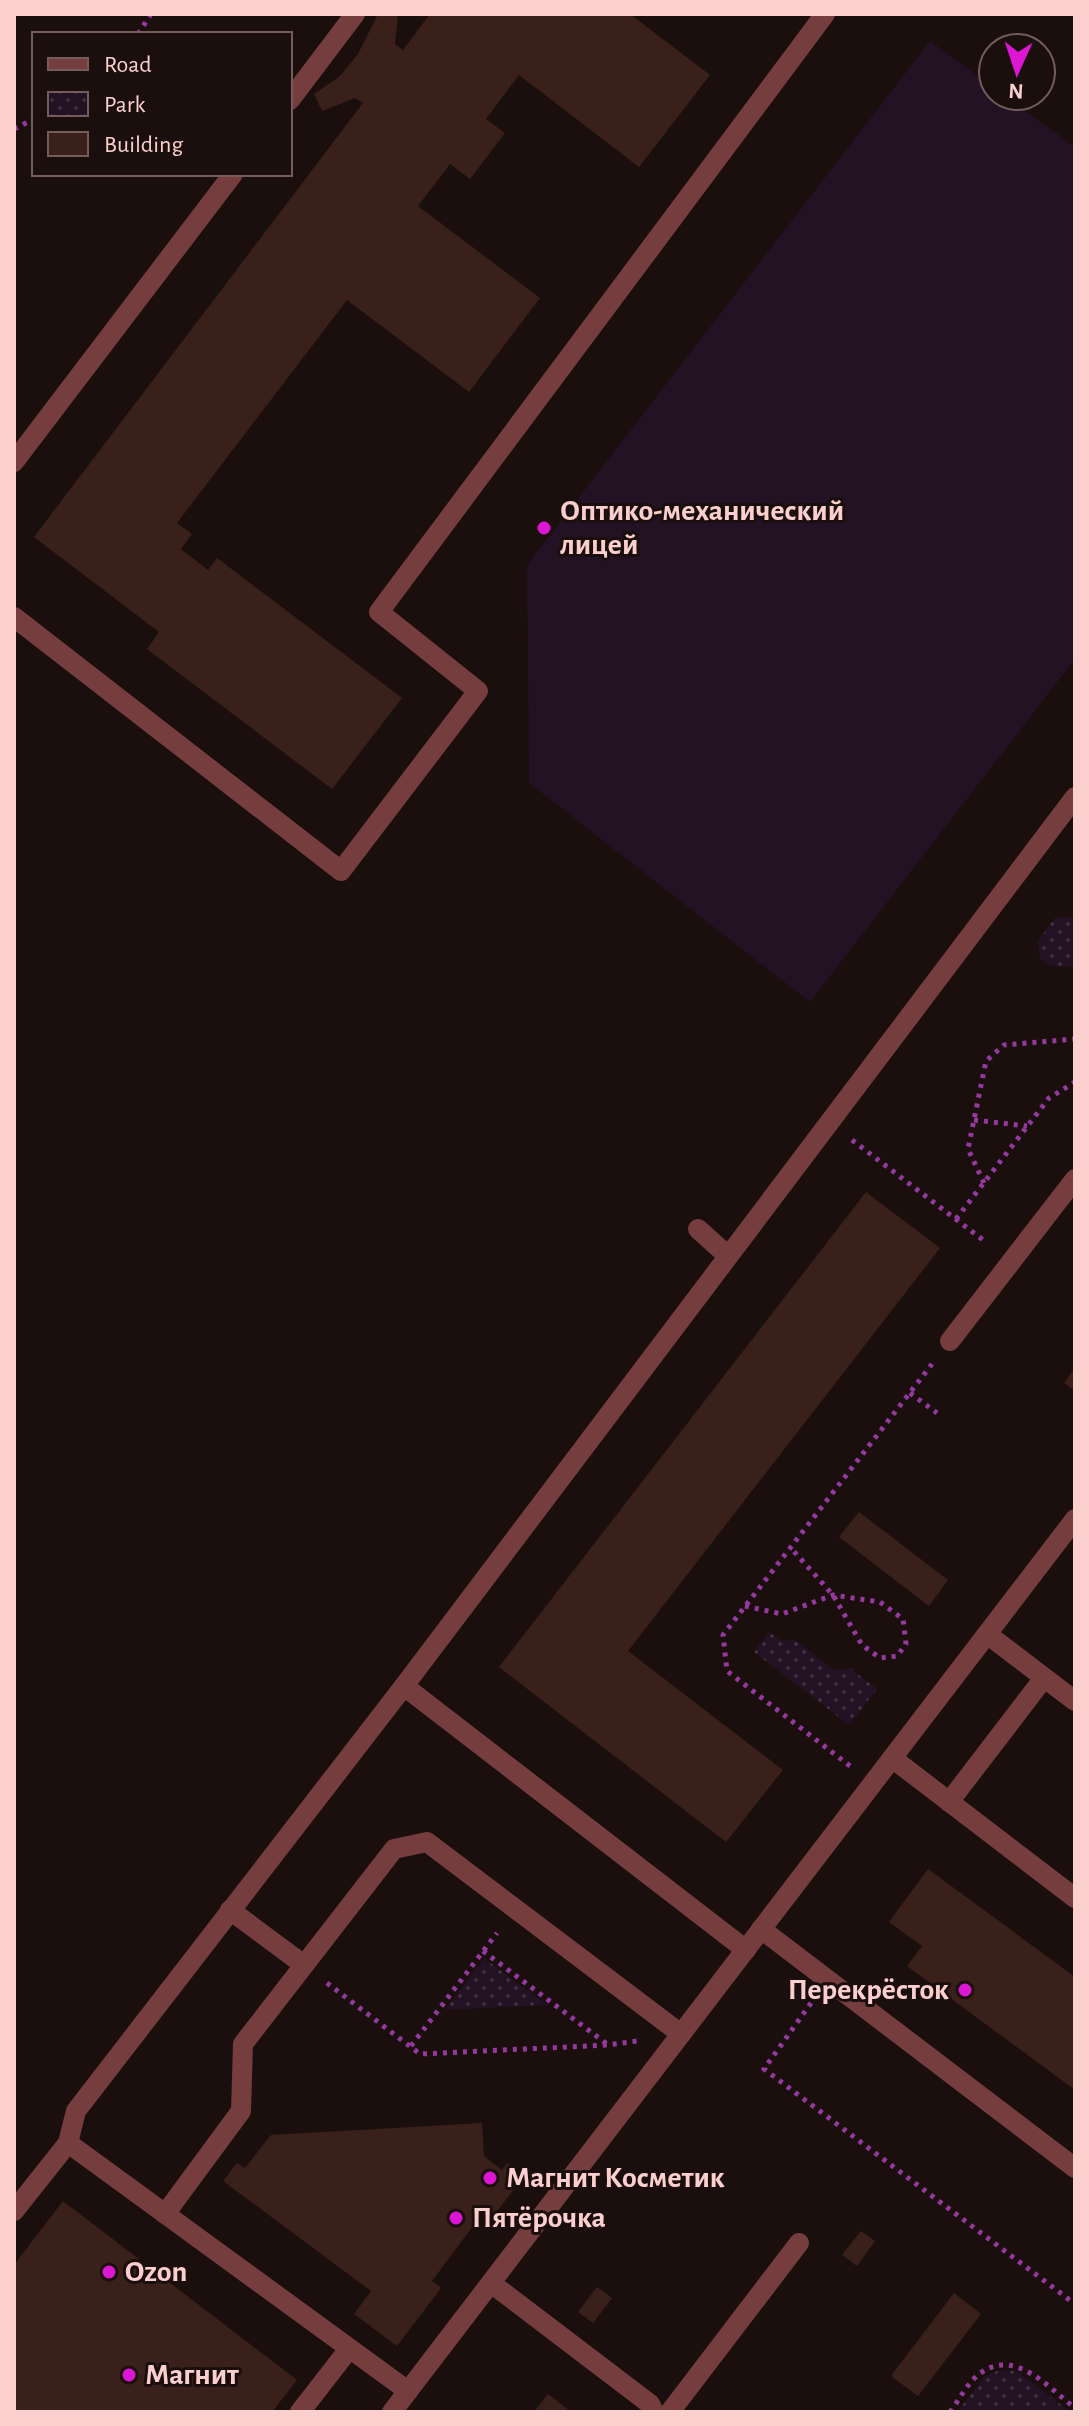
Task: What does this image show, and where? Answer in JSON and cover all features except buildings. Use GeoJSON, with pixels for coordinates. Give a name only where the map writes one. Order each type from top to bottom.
{"type":"FeatureCollection","features":[{"type":"Feature","properties":{"kind":"lane"},"geometry":{"type":"LineString","coordinates":[[292,97],[355,14]]}},
{"type":"Feature","properties":{"kind":"lane"},"geometry":{"type":"LineString","coordinates":[[14,617],[341,871],[478,691],[379,612],[825,14]]}},
{"type":"Feature","properties":{"kind":"lane"},"geometry":{"type":"LineString","coordinates":[[14,462],[231,176]]}},
{"type":"Feature","properties":{"kind":"lane"},"geometry":{"type":"LineString","coordinates":[[14,2211],[68,2143],[76,2111],[404,1686],[1075,797]]}},
{"type":"Feature","properties":{"kind":"lane"},"geometry":{"type":"LineString","coordinates":[[950,1341],[1075,1179]]}},
{"type":"Feature","properties":{"kind":"lane"},"geometry":{"type":"LineString","coordinates":[[698,1229],[728,1256]]}},
{"type":"Feature","properties":{"kind":"lane"},"geometry":{"type":"LineString","coordinates":[[392,2412],[1075,1519]]}},
{"type":"Feature","properties":{"kind":"lane"},"geometry":{"type":"LineString","coordinates":[[987,1634],[1075,1701]]}},
{"type":"Feature","properties":{"kind":"lane"},"geometry":{"type":"LineString","coordinates":[[949,1802],[1044,1678]]}},
{"type":"Feature","properties":{"kind":"lane"},"geometry":{"type":"LineString","coordinates":[[404,1686],[746,1950]]}},
{"type":"Feature","properties":{"kind":"lane"},"geometry":{"type":"LineString","coordinates":[[892,1758],[1075,1898]]}},
{"type":"Feature","properties":{"kind":"lane"},"geometry":{"type":"LineString","coordinates":[[165,2214],[241,2111],[243,2044],[394,1849],[427,1842],[681,2034]]}},
{"type":"Feature","properties":{"kind":"lane"},"geometry":{"type":"LineString","coordinates":[[230,1910],[304,1965]]}},
{"type":"Feature","properties":{"kind":"lane"},"geometry":{"type":"LineString","coordinates":[[761,1929],[1075,2168]]}},
{"type":"Feature","properties":{"kind":"lane"},"geometry":{"type":"LineString","coordinates":[[68,2143],[408,2391]]}},
{"type":"Feature","properties":{"kind":"lane"},"geometry":{"type":"LineString","coordinates":[[670,2412],[799,2243]]}},
{"type":"Feature","properties":{"kind":"lane"},"geometry":{"type":"LineString","coordinates":[[491,2283],[650,2404],[654,2412]]}},
{"type":"Feature","properties":{"kind":"lane"},"geometry":{"type":"LineString","coordinates":[[300,2412],[349,2349]]}},
{"type":"Feature","properties":{"kind":"path"},"geometry":{"type":"LineString","coordinates":[[139,32],[151,14]]}},
{"type":"Feature","properties":{"kind":"path"},"geometry":{"type":"LineString","coordinates":[[14,129],[32,120]]}},
{"type":"Feature","properties":{"kind":"path"},"geometry":{"type":"LineString","coordinates":[[984,1183],[968,1149],[986,1061],[1004,1045],[1075,1039]]}},
{"type":"Feature","properties":{"kind":"path"},"geometry":{"type":"LineString","coordinates":[[956,1219],[1049,1098],[1075,1082]]}},
{"type":"Feature","properties":{"kind":"path"},"geometry":{"type":"LineString","coordinates":[[974,1120],[1028,1126]]}},
{"type":"Feature","properties":{"kind":"path"},"geometry":{"type":"LineString","coordinates":[[829,1122],[1011,1262]]}},
{"type":"Feature","properties":{"kind":"path"},"geometry":{"type":"LineString","coordinates":[[873,1783],[727,1671],[723,1635],[950,1341]]}},
{"type":"Feature","properties":{"kind":"path"},"geometry":{"type":"LineString","coordinates":[[910,1393],[937,1413]]}},
{"type":"Feature","properties":{"kind":"path"},"geometry":{"type":"LineString","coordinates":[[745,1606],[782,1614],[833,1595],[880,1602],[903,1619],[906,1644],[897,1656],[880,1658],[862,1645],[833,1595],[790,1547]]}},
{"type":"Feature","properties":{"kind":"path"},"geometry":{"type":"LineString","coordinates":[[411,2046],[515,1909]]}},
{"type":"Feature","properties":{"kind":"path"},"geometry":{"type":"LineString","coordinates":[[483,1951],[608,2045]]}},
{"type":"Feature","properties":{"kind":"path"},"geometry":{"type":"LineString","coordinates":[[304,1965],[420,2054],[608,2045],[681,2034]]}},
{"type":"Feature","properties":{"kind":"path"},"geometry":{"type":"LineString","coordinates":[[828,1980],[764,2069],[1075,2304]]}},
{"type":"Feature","properties":{"kind":"path"},"geometry":{"type":"LineString","coordinates":[[950,2412],[980,2373],[1001,2364],[1022,2367],[1075,2408]]}},
{"type":"Feature","properties":{"kind":"green space"},"geometry":{"type":"Polygon","coordinates":[[[930,41],[977,75],[977,112],[1027,112],[1075,147],[1075,659],[810,1002],[529,783],[527,565],[930,41]]]}},
{"type":"Feature","properties":{"kind":"green space"},"geometry":{"type":"Polygon","coordinates":[[[1075,916],[1075,967],[1050,966],[1040,959],[1038,941],[1055,918],[1075,916]]]}},
{"type":"Feature","properties":{"kind":"green space"},"geometry":{"type":"Polygon","coordinates":[[[769,1632],[781,1641],[795,1640],[834,1670],[850,1668],[877,1689],[849,1725],[754,1652],[769,1632]]]}},
{"type":"Feature","properties":{"kind":"green space"},"geometry":{"type":"Polygon","coordinates":[[[484,1958],[547,2005],[445,2010],[484,1958]]]}},
{"type":"Feature","properties":{"kind":"green space"},"geometry":{"type":"Polygon","coordinates":[[[1000,2370],[1017,2371],[1071,2412],[957,2412],[985,2376],[1000,2370]]]}},
{"type":"Feature","properties":{"kind":"place","name":"Оптико-механический лицей"},"geometry":{"type":"Point","coordinates":[544,528]}},
{"type":"Feature","properties":{"kind":"place","name":"Перекрёсток"},"geometry":{"type":"Point","coordinates":[965,1990]}},
{"type":"Feature","properties":{"kind":"place","name":"Магнит Косметик"},"geometry":{"type":"Point","coordinates":[490,2178]}},
{"type":"Feature","properties":{"kind":"place","name":"Пятёрочка"},"geometry":{"type":"Point","coordinates":[456,2218]}},
{"type":"Feature","properties":{"kind":"place","name":"Ozon"},"geometry":{"type":"Point","coordinates":[109,2272]}},
{"type":"Feature","properties":{"kind":"place","name":"Магнит"},"geometry":{"type":"Point","coordinates":[129,2375]}}]}
